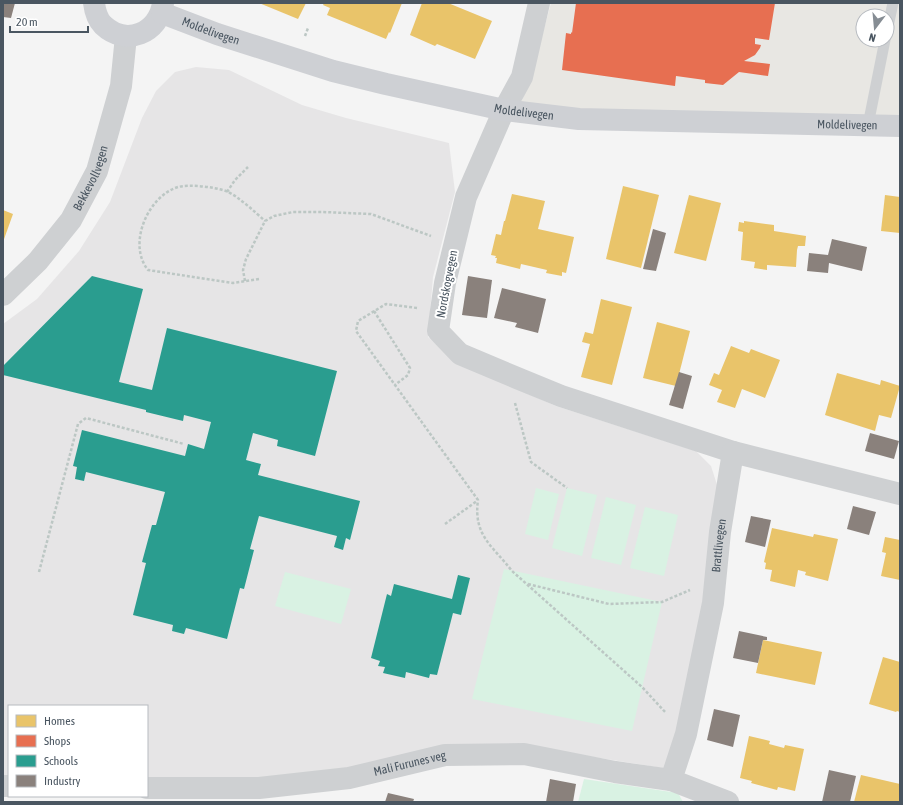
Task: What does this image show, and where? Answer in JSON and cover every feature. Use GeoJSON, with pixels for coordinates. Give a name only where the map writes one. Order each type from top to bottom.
{"type":"FeatureCollection","features":[{"type":"Feature","properties":{"kind":"main road"},"geometry":{"type":"LineString","coordinates":[[94,3],[96,13],[103,25],[114,32],[126,36],[138,35],[148,30],[156,22],[162,8]]}},
{"type":"Feature","properties":{"kind":"main road","name":"Moldelivegen"},"geometry":{"type":"LineString","coordinates":[[162,8],[217,34],[333,71],[504,110],[579,119],[900,126]]}},
{"type":"Feature","properties":{"kind":"street","name":"Nordskogvegen"},"geometry":{"type":"LineString","coordinates":[[540,3],[522,77],[504,110],[466,197],[445,283],[438,330],[460,354],[517,378],[561,396],[733,452]]}},
{"type":"Feature","properties":{"kind":"street","name":"Bekkevollvegen"},"geometry":{"type":"LineString","coordinates":[[3,295],[38,261],[71,220],[97,171],[121,86],[126,36]]}},
{"type":"Feature","properties":{"kind":"street"},"geometry":{"type":"LineString","coordinates":[[733,452],[900,494]]}},
{"type":"Feature","properties":{"kind":"street","name":"Brattlivegen"},"geometry":{"type":"LineString","coordinates":[[672,780],[686,734],[713,603],[720,532],[733,452]]}},
{"type":"Feature","properties":{"kind":"street","name":"Mali Furunes veg"},"geometry":{"type":"LineString","coordinates":[[148,788],[259,788],[349,778],[445,755],[524,754],[615,772],[672,780]]}},
{"type":"Feature","properties":{"kind":"street"},"geometry":{"type":"LineString","coordinates":[[672,780],[698,796],[728,802]]}},
{"type":"Feature","properties":{"kind":"lane"},"geometry":{"type":"LineString","coordinates":[[868,125],[883,48]]}},
{"type":"Feature","properties":{"kind":"path"},"geometry":{"type":"LineString","coordinates":[[227,192],[235,180],[248,167]]}},
{"type":"Feature","properties":{"kind":"path"},"geometry":{"type":"LineString","coordinates":[[259,279],[233,282],[148,270],[144,266],[141,255],[140,236],[144,220],[150,210],[165,194],[178,187],[190,185],[227,192],[249,207],[265,221]]}},
{"type":"Feature","properties":{"kind":"path"},"geometry":{"type":"LineString","coordinates":[[245,281],[243,270],[246,259],[265,221],[274,216],[293,212],[371,214],[455,244]]}},
{"type":"Feature","properties":{"kind":"path"},"geometry":{"type":"LineString","coordinates":[[441,312],[386,304],[358,321],[356,331],[478,500],[476,512],[480,531],[493,550],[501,556],[512,571],[642,687],[686,734]]}},
{"type":"Feature","properties":{"kind":"path"},"geometry":{"type":"LineString","coordinates":[[374,311],[410,368],[408,375],[395,385]]}},
{"type":"Feature","properties":{"kind":"path"},"geometry":{"type":"LineString","coordinates":[[517,378],[512,390],[531,462],[567,488]]}},
{"type":"Feature","properties":{"kind":"path"},"geometry":{"type":"LineString","coordinates":[[39,572],[78,424],[86,418],[184,444]]}},
{"type":"Feature","properties":{"kind":"path"},"geometry":{"type":"LineString","coordinates":[[444,524],[478,500]]}},
{"type":"Feature","properties":{"kind":"path"},"geometry":{"type":"LineString","coordinates":[[527,584],[609,604],[662,602],[701,585],[715,586]]}},
{"type":"Feature","properties":{"kind":"shaded area"},"geometry":{"type":"Polygon","coordinates":[[[551,3],[900,3],[900,116],[570,112],[520,105],[530,81],[551,3]]]}},
{"type":"Feature","properties":{"kind":"shaded area"},"geometry":{"type":"Polygon","coordinates":[[[196,67],[229,70],[302,105],[346,118],[449,143],[455,192],[433,277],[428,337],[457,363],[556,406],[696,451],[711,466],[718,488],[713,552],[669,769],[524,746],[347,772],[257,781],[148,780],[148,705],[8,705],[8,777],[3,777],[3,324],[37,299],[79,251],[110,202],[142,118],[156,91],[175,72],[196,67]]]}},
{"type":"Feature","properties":{"kind":"green space"},"geometry":{"type":"Polygon","coordinates":[[[536,488],[559,494],[548,540],[525,534],[536,488]]]}},
{"type":"Feature","properties":{"kind":"green space"},"geometry":{"type":"Polygon","coordinates":[[[567,488],[597,495],[582,556],[552,548],[567,488]]]}},
{"type":"Feature","properties":{"kind":"green space"},"geometry":{"type":"Polygon","coordinates":[[[606,497],[636,505],[621,565],[591,558],[606,497]]]}},
{"type":"Feature","properties":{"kind":"green space"},"geometry":{"type":"Polygon","coordinates":[[[645,507],[678,515],[664,576],[630,568],[645,507]]]}},
{"type":"Feature","properties":{"kind":"green space"},"geometry":{"type":"Polygon","coordinates":[[[504,569],[662,602],[632,731],[472,699],[504,569]]]}},
{"type":"Feature","properties":{"kind":"green space"},"geometry":{"type":"Polygon","coordinates":[[[285,572],[351,589],[341,624],[275,606],[285,572]]]}},
{"type":"Feature","properties":{"kind":"green space"},"geometry":{"type":"Polygon","coordinates":[[[584,779],[678,793],[683,802],[578,802],[584,779]]]}},
{"type":"Feature","properties":{"kind":"building: Homes"},"geometry":{"type":"Polygon","coordinates":[[[259,3],[306,3],[298,19],[259,3]]]}},
{"type":"Feature","properties":{"kind":"building: Homes"},"geometry":{"type":"Polygon","coordinates":[[[324,3],[402,3],[390,33],[389,32],[386,39],[327,15],[330,8],[323,5],[324,3]]]}},
{"type":"Feature","properties":{"kind":"building: Homes"},"geometry":{"type":"Polygon","coordinates":[[[422,3],[448,3],[492,21],[475,59],[437,44],[435,46],[410,35],[422,3]]]}},
{"type":"Feature","properties":{"kind":"building: Homes"},"geometry":{"type":"Polygon","coordinates":[[[623,186],[659,195],[641,268],[606,259],[623,186]]]}},
{"type":"Feature","properties":{"kind":"building: Homes"},"geometry":{"type":"Polygon","coordinates":[[[512,194],[545,201],[538,229],[574,237],[566,273],[562,272],[562,276],[546,273],[547,270],[521,264],[520,269],[496,263],[496,256],[491,255],[496,234],[501,235],[512,194]]]}},
{"type":"Feature","properties":{"kind":"building: Homes"},"geometry":{"type":"Polygon","coordinates":[[[689,195],[721,203],[706,261],[674,253],[689,195]]]}},
{"type":"Feature","properties":{"kind":"building: Homes"},"geometry":{"type":"Polygon","coordinates":[[[885,195],[900,197],[900,233],[881,231],[885,195]]]}},
{"type":"Feature","properties":{"kind":"building: Homes"},"geometry":{"type":"Polygon","coordinates":[[[3,210],[13,214],[3,242],[3,210]]]}},
{"type":"Feature","properties":{"kind":"building: Homes"},"geometry":{"type":"Polygon","coordinates":[[[744,221],[774,225],[774,231],[806,236],[805,246],[798,246],[796,267],[767,265],[767,270],[754,268],[755,262],[741,260],[743,232],[738,231],[739,222],[744,223],[744,221]]]}},
{"type":"Feature","properties":{"kind":"building: Homes"},"geometry":{"type":"Polygon","coordinates":[[[601,299],[632,307],[612,385],[581,377],[590,344],[582,342],[585,332],[593,334],[601,299]]]}},
{"type":"Feature","properties":{"kind":"building: Homes"},"geometry":{"type":"Polygon","coordinates":[[[657,322],[690,331],[676,386],[643,378],[657,322]]]}},
{"type":"Feature","properties":{"kind":"building: Homes"},"geometry":{"type":"Polygon","coordinates":[[[731,346],[749,353],[751,349],[780,360],[765,398],[742,389],[735,408],[717,402],[722,390],[709,385],[714,373],[719,375],[731,346]]]}},
{"type":"Feature","properties":{"kind":"building: Homes"},"geometry":{"type":"Polygon","coordinates":[[[837,373],[880,385],[881,380],[900,386],[891,418],[879,415],[875,431],[825,415],[837,373]]]}},
{"type":"Feature","properties":{"kind":"building: Homes"},"geometry":{"type":"Polygon","coordinates":[[[772,528],[813,537],[814,534],[838,539],[828,581],[805,575],[806,572],[798,570],[795,587],[770,581],[772,570],[765,569],[766,563],[764,562],[772,528]]]}},
{"type":"Feature","properties":{"kind":"building: Homes"},"geometry":{"type":"Polygon","coordinates":[[[885,537],[900,540],[900,580],[881,576],[886,553],[882,552],[885,537]]]}},
{"type":"Feature","properties":{"kind":"building: Homes"},"geometry":{"type":"Polygon","coordinates":[[[763,640],[822,652],[815,685],[756,673],[763,640]]]}},
{"type":"Feature","properties":{"kind":"building: Homes"},"geometry":{"type":"Polygon","coordinates":[[[883,657],[900,662],[900,712],[869,704],[883,657]]]}},
{"type":"Feature","properties":{"kind":"building: Homes"},"geometry":{"type":"Polygon","coordinates":[[[749,736],[770,741],[769,744],[784,748],[785,745],[804,749],[795,791],[778,787],[777,790],[751,783],[752,781],[740,778],[749,736]]]}},
{"type":"Feature","properties":{"kind":"building: Homes"},"geometry":{"type":"Polygon","coordinates":[[[861,775],[900,784],[900,802],[854,802],[861,775]]]}},
{"type":"Feature","properties":{"kind":"building: Shops"},"geometry":{"type":"Polygon","coordinates":[[[576,3],[775,3],[769,40],[755,38],[755,44],[761,45],[760,48],[755,55],[744,61],[770,64],[768,76],[739,72],[723,85],[705,83],[705,80],[676,76],[675,86],[562,70],[566,33],[572,33],[576,3]]]}},
{"type":"Feature","properties":{"kind":"building: Schools"},"geometry":{"type":"Polygon","coordinates":[[[92,276],[143,289],[119,382],[152,390],[167,328],[337,371],[315,456],[277,446],[278,440],[253,433],[246,460],[261,464],[258,475],[360,501],[350,540],[346,538],[343,550],[334,547],[337,536],[259,516],[250,549],[254,550],[244,589],[240,588],[227,639],[186,628],[184,634],[172,631],[173,625],[133,615],[146,563],[142,562],[152,525],[156,525],[165,492],[86,472],[84,481],[75,479],[77,467],[73,466],[82,430],[185,456],[188,444],[204,449],[211,422],[184,415],[183,421],[146,412],[146,410],[3,375],[3,366],[92,276]]]}},
{"type":"Feature","properties":{"kind":"building: Schools"},"geometry":{"type":"Polygon","coordinates":[[[458,575],[470,578],[461,615],[453,613],[437,675],[430,674],[429,678],[406,672],[405,678],[383,673],[385,667],[378,666],[380,661],[371,658],[387,594],[391,596],[394,584],[452,599],[458,575]]]}},
{"type":"Feature","properties":{"kind":"building: Industry"},"geometry":{"type":"Polygon","coordinates":[[[3,3],[15,3],[11,18],[3,17],[3,3]]]}},
{"type":"Feature","properties":{"kind":"building: Industry"},"geometry":{"type":"Polygon","coordinates":[[[653,229],[666,233],[656,271],[643,269],[653,229]]]}},
{"type":"Feature","properties":{"kind":"building: Industry"},"geometry":{"type":"Polygon","coordinates":[[[832,239],[867,247],[862,271],[829,263],[828,273],[807,271],[809,253],[828,255],[832,239]]]}},
{"type":"Feature","properties":{"kind":"building: Industry"},"geometry":{"type":"Polygon","coordinates":[[[468,276],[492,280],[487,318],[462,315],[468,276]]]}},
{"type":"Feature","properties":{"kind":"building: Industry"},"geometry":{"type":"Polygon","coordinates":[[[502,288],[546,299],[538,333],[515,327],[517,323],[494,318],[502,288]]]}},
{"type":"Feature","properties":{"kind":"building: Industry"},"geometry":{"type":"Polygon","coordinates":[[[679,372],[692,376],[683,409],[669,405],[679,372]]]}},
{"type":"Feature","properties":{"kind":"building: Industry"},"geometry":{"type":"Polygon","coordinates":[[[870,433],[899,441],[894,459],[865,451],[870,433]]]}},
{"type":"Feature","properties":{"kind":"building: Industry"},"geometry":{"type":"Polygon","coordinates":[[[853,506],[876,512],[869,535],[847,529],[853,506]]]}},
{"type":"Feature","properties":{"kind":"building: Industry"},"geometry":{"type":"Polygon","coordinates":[[[751,516],[771,520],[765,547],[745,542],[751,516]]]}},
{"type":"Feature","properties":{"kind":"building: Industry"},"geometry":{"type":"Polygon","coordinates":[[[739,631],[767,637],[767,640],[763,640],[758,663],[733,658],[739,631]]]}},
{"type":"Feature","properties":{"kind":"building: Industry"},"geometry":{"type":"Polygon","coordinates":[[[714,709],[740,715],[733,747],[707,740],[714,709]]]}},
{"type":"Feature","properties":{"kind":"building: Industry"},"geometry":{"type":"Polygon","coordinates":[[[829,770],[856,776],[850,802],[822,802],[829,770]]]}},
{"type":"Feature","properties":{"kind":"building: Industry"},"geometry":{"type":"Polygon","coordinates":[[[550,779],[576,784],[573,802],[546,802],[550,779]]]}},
{"type":"Feature","properties":{"kind":"building: Industry"},"geometry":{"type":"Polygon","coordinates":[[[388,793],[414,799],[413,802],[385,802],[388,793]]]}}]}
